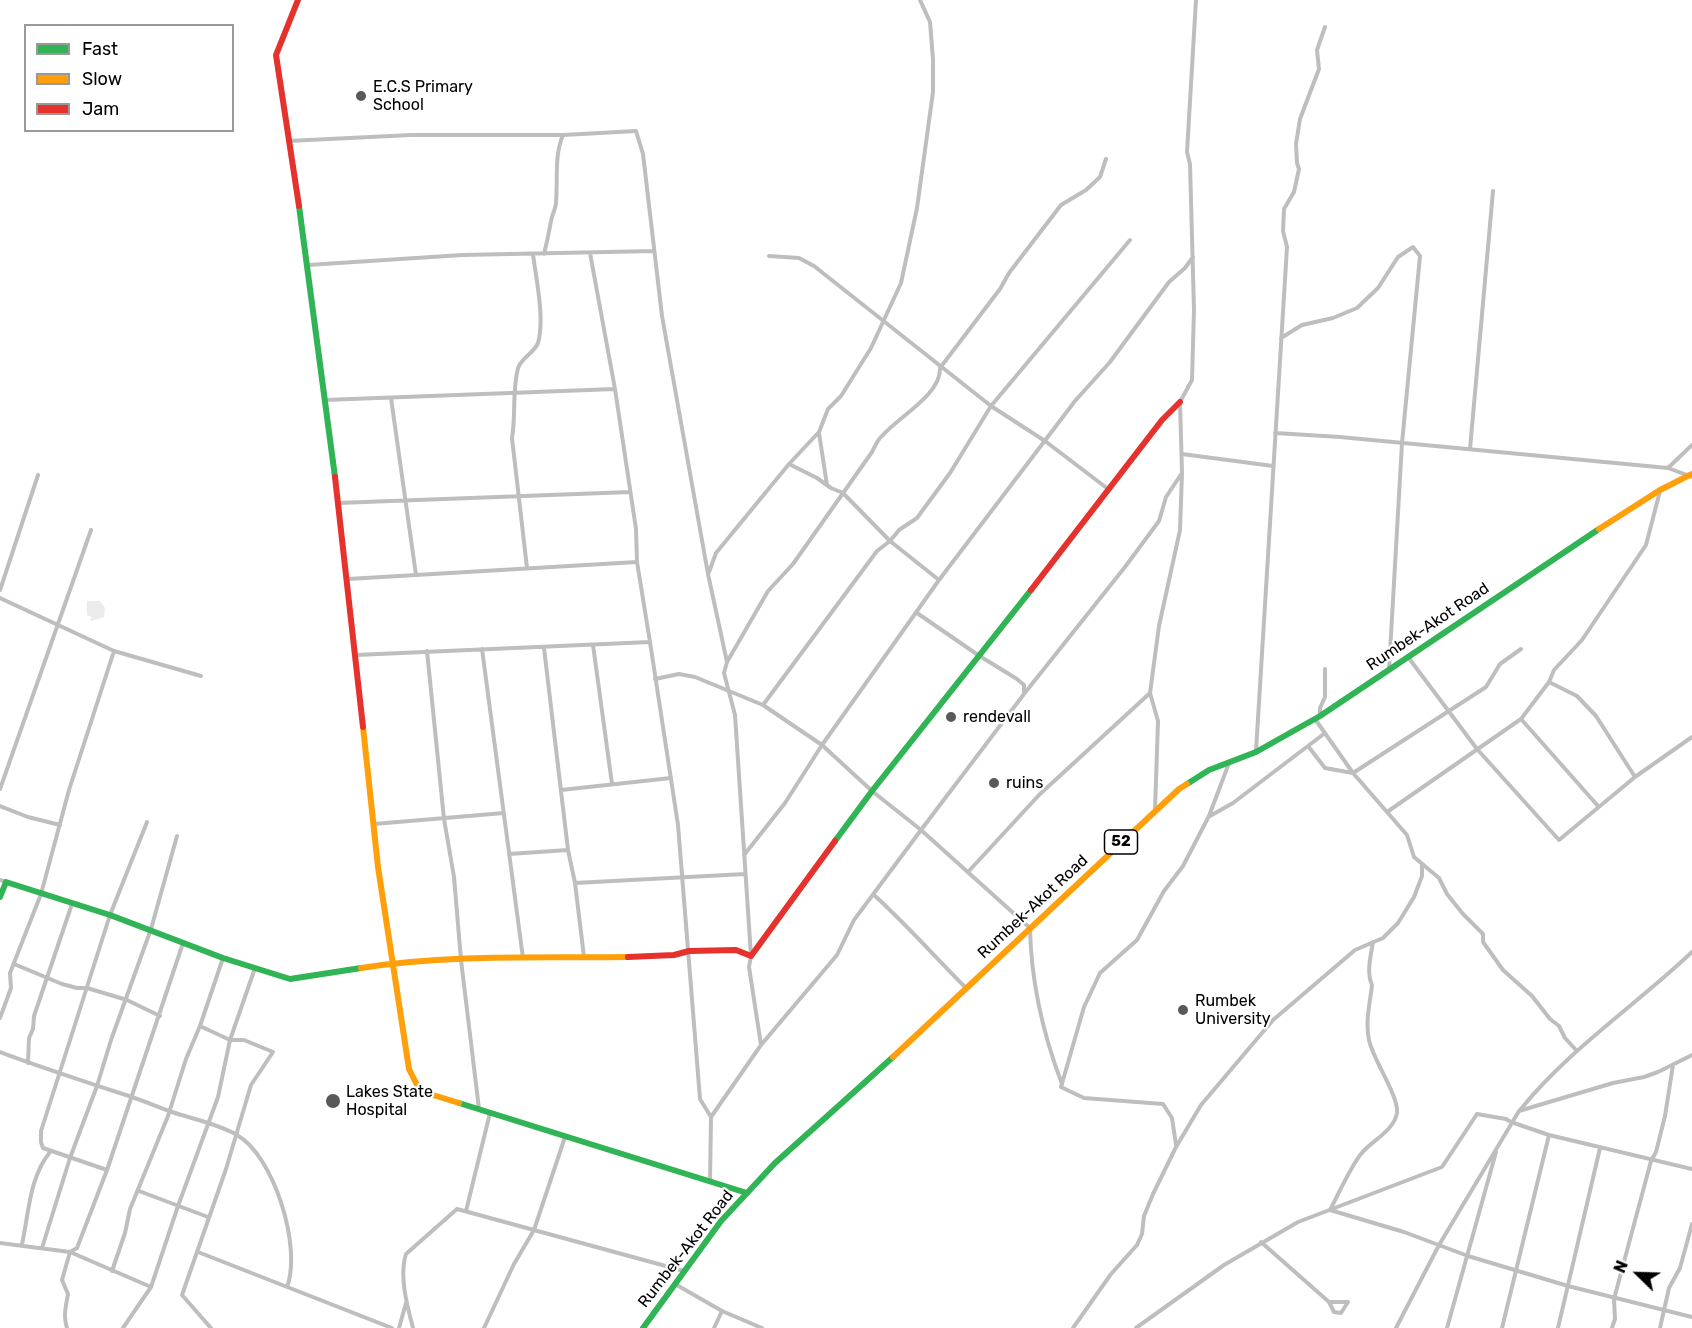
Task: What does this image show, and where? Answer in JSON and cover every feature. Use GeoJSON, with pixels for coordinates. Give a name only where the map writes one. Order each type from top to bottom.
{"type":"FeatureCollection","features":[{"type":"Feature","properties":{"kind":"street"},"geometry":{"type":"LineString","coordinates":[[298,0],[276,55],[308,266],[348,579],[374,824],[409,1069],[420,1091],[747,1193]]}},
{"type":"Feature","properties":{"kind":"street"},"geometry":{"type":"LineString","coordinates":[[708,574],[716,553],[789,464],[819,432],[828,409],[841,396],[871,348],[901,283],[915,219],[933,92],[930,22],[920,0]]}},
{"type":"Feature","properties":{"kind":"street"},"geometry":{"type":"LineString","coordinates":[[751,956],[872,791],[1162,420],[1180,402],[1192,380],[1193,257],[1190,164],[1187,152],[1196,0]]}},
{"type":"Feature","properties":{"kind":"street"},"geometry":{"type":"LineString","coordinates":[[1256,752],[1287,247],[1283,231],[1284,209],[1294,192],[1299,169],[1296,144],[1300,118],[1319,69],[1317,50],[1325,27]]}},
{"type":"Feature","properties":{"kind":"street"},"geometry":{"type":"LineString","coordinates":[[288,141],[411,135],[563,135],[636,131],[643,154],[662,316],[708,574],[727,662]]}},
{"type":"Feature","properties":{"kind":"street"},"geometry":{"type":"LineString","coordinates":[[544,254],[551,218],[556,206],[557,164],[563,135]]}},
{"type":"Feature","properties":{"kind":"street"},"geometry":{"type":"LineString","coordinates":[[761,1045],[749,967],[751,956],[735,715],[724,673],[727,662],[768,591],[793,564],[872,452],[880,437],[921,403],[940,375],[940,368],[1000,289],[1008,273],[1061,205],[1086,190],[1100,177],[1106,159]]}},
{"type":"Feature","properties":{"kind":"street"},"geometry":{"type":"LineString","coordinates":[[1470,449],[1493,191]]}},
{"type":"Feature","properties":{"kind":"street"},"geometry":{"type":"LineString","coordinates":[[763,705],[877,551],[899,530],[917,518],[950,473],[991,406],[1130,240]]}},
{"type":"Feature","properties":{"kind":"street"},"geometry":{"type":"LineString","coordinates":[[1281,338],[1302,325],[1333,318],[1357,308],[1377,288],[1398,257],[1413,247],[1420,256],[1402,443],[1389,670]]}},
{"type":"Feature","properties":{"kind":"street"},"geometry":{"type":"LineString","coordinates":[[308,266],[462,255],[654,251]]}},
{"type":"Feature","properties":{"kind":"street"},"geometry":{"type":"LineString","coordinates":[[590,253],[615,389],[636,529],[637,562],[671,778],[689,951],[700,1099],[711,1116],[710,1182]]}},
{"type":"Feature","properties":{"kind":"street"},"geometry":{"type":"LineString","coordinates":[[527,568],[512,438],[516,417],[515,393],[519,365],[538,344],[540,315],[533,254]]}},
{"type":"Feature","properties":{"kind":"street"},"geometry":{"type":"LineString","coordinates":[[769,256],[799,258],[814,266],[940,368],[991,406],[1045,441],[1108,489]]}},
{"type":"Feature","properties":{"kind":"street"},"geometry":{"type":"LineString","coordinates":[[744,856],[784,803],[822,745],[939,580],[1075,401],[1110,362],[1169,282],[1185,268],[1193,257]]}},
{"type":"Feature","properties":{"kind":"street"},"geometry":{"type":"LineString","coordinates":[[324,400],[615,389]]}},
{"type":"Feature","properties":{"kind":"street"},"geometry":{"type":"LineString","coordinates":[[391,398],[416,574]]}},
{"type":"Feature","properties":{"kind":"street"},"geometry":{"type":"LineString","coordinates":[[1155,810],[1158,721],[1150,693],[1159,626],[1180,530],[1182,454],[1180,402]]}},
{"type":"Feature","properties":{"kind":"street"},"geometry":{"type":"LineString","coordinates":[[819,432],[827,486]]}},
{"type":"Feature","properties":{"kind":"street"},"geometry":{"type":"LineString","coordinates":[[1275,433],[1668,468],[1690,476]]}},
{"type":"Feature","properties":{"kind":"street"},"geometry":{"type":"LineString","coordinates":[[1668,468],[1692,445]]}},
{"type":"Feature","properties":{"kind":"street"},"geometry":{"type":"LineString","coordinates":[[1182,454],[1273,466]]}},
{"type":"Feature","properties":{"kind":"street"},"geometry":{"type":"LineString","coordinates":[[789,464],[843,493],[890,541],[939,580]]}},
{"type":"Feature","properties":{"kind":"street"},"geometry":{"type":"LineString","coordinates":[[711,1116],[761,1045],[837,955],[854,920],[1024,693],[1125,567],[1158,521],[1166,497],[1182,472]]}},
{"type":"Feature","properties":{"kind":"street"},"geometry":{"type":"LineString","coordinates":[[0,590],[38,475]]}},
{"type":"Feature","properties":{"kind":"street","name":"Rumbek-Akot Road"},"geometry":{"type":"LineString","coordinates":[[643,1328],[721,1221],[775,1163],[852,1095],[1155,810],[1192,780],[1209,770],[1256,752],[1318,718],[1660,490],[1690,476]]}},
{"type":"Feature","properties":{"kind":"street"},"geometry":{"type":"LineString","coordinates":[[1387,812],[1521,719],[1549,682],[1554,670],[1582,640],[1646,545],[1660,490]]}},
{"type":"Feature","properties":{"kind":"street"},"geometry":{"type":"LineString","coordinates":[[338,503],[630,492]]}},
{"type":"Feature","properties":{"kind":"street"},"geometry":{"type":"LineString","coordinates":[[0,789],[91,530]]}},
{"type":"Feature","properties":{"kind":"street"},"geometry":{"type":"LineString","coordinates":[[348,579],[637,562]]}},
{"type":"Feature","properties":{"kind":"street"},"geometry":{"type":"LineString","coordinates":[[0,598],[114,651],[201,676]]}},
{"type":"Feature","properties":{"kind":"street"},"geometry":{"type":"LineString","coordinates":[[917,613],[1017,679],[1024,685],[1024,693]]}},
{"type":"Feature","properties":{"kind":"street"},"geometry":{"type":"LineString","coordinates":[[356,655],[650,642]]}},
{"type":"Feature","properties":{"kind":"street"},"geometry":{"type":"LineString","coordinates":[[594,645],[612,784]]}},
{"type":"Feature","properties":{"kind":"street"},"geometry":{"type":"LineString","coordinates":[[544,648],[568,850],[585,957]]}},
{"type":"Feature","properties":{"kind":"street"},"geometry":{"type":"LineString","coordinates":[[482,649],[523,958]]}},
{"type":"Feature","properties":{"kind":"street"},"geometry":{"type":"LineString","coordinates":[[1308,746],[1325,768],[1353,773],[1447,710],[1486,687],[1500,664],[1521,649]]}},
{"type":"Feature","properties":{"kind":"street"},"geometry":{"type":"LineString","coordinates":[[0,1018],[11,988],[10,974],[41,894],[69,790],[114,651]]}},
{"type":"Feature","properties":{"kind":"street"},"geometry":{"type":"LineString","coordinates":[[427,651],[444,819],[454,877],[461,960],[479,1110]]}},
{"type":"Feature","properties":{"kind":"street"},"geometry":{"type":"LineString","coordinates":[[1408,657],[1477,749],[1559,840],[1635,777],[1692,737]]}},
{"type":"Feature","properties":{"kind":"street"},"geometry":{"type":"LineString","coordinates":[[1325,669],[1325,697],[1318,718],[1325,733],[1353,773],[1407,836],[1414,857],[1439,878],[1463,914],[1483,934],[1483,942],[1503,970],[1532,996],[1550,1019],[1559,1026],[1565,1038],[1576,1050]]}},
{"type":"Feature","properties":{"kind":"street"},"geometry":{"type":"LineString","coordinates":[[655,679],[680,674],[695,677],[763,705],[822,745],[872,791],[968,872],[1030,928],[1030,959],[1042,1020],[1062,1084],[1060,1087],[1084,1098],[1163,1104],[1172,1118],[1176,1147]]}},
{"type":"Feature","properties":{"kind":"street"},"geometry":{"type":"LineString","coordinates":[[1549,682],[1577,696],[1596,716],[1635,777]]}},
{"type":"Feature","properties":{"kind":"street"},"geometry":{"type":"LineString","coordinates":[[968,872],[1039,795],[1150,693]]}},
{"type":"Feature","properties":{"kind":"street"},"geometry":{"type":"LineString","coordinates":[[1521,719],[1598,806]]}},
{"type":"Feature","properties":{"kind":"street"},"geometry":{"type":"LineString","coordinates":[[1209,816],[1233,803],[1325,733]]}},
{"type":"Feature","properties":{"kind":"street"},"geometry":{"type":"LineString","coordinates":[[1062,1084],[1084,1007],[1100,973],[1137,940],[1164,891],[1183,866],[1209,816],[1229,762]]}},
{"type":"Feature","properties":{"kind":"street"},"geometry":{"type":"LineString","coordinates":[[561,789],[671,778]]}},
{"type":"Feature","properties":{"kind":"street"},"geometry":{"type":"LineString","coordinates":[[0,806],[28,817],[60,825]]}},
{"type":"Feature","properties":{"kind":"street"},"geometry":{"type":"LineString","coordinates":[[374,824],[504,813]]}},
{"type":"Feature","properties":{"kind":"street"},"geometry":{"type":"LineString","coordinates":[[107,1170],[43,1148],[40,1142],[41,1131],[110,915],[147,822]]}},
{"type":"Feature","properties":{"kind":"street"},"geometry":{"type":"LineString","coordinates":[[42,1248],[70,1158],[151,929],[177,837]]}},
{"type":"Feature","properties":{"kind":"street"},"geometry":{"type":"LineString","coordinates":[[509,854],[568,850]]}},
{"type":"Feature","properties":{"kind":"street"},"geometry":{"type":"LineString","coordinates":[[1073,1328],[1112,1274],[1137,1245],[1142,1234],[1144,1216],[1153,1194],[1176,1147],[1201,1105],[1274,1020],[1355,950],[1383,938],[1398,923],[1414,897],[1422,876],[1422,866]]}},
{"type":"Feature","properties":{"kind":"street"},"geometry":{"type":"LineString","coordinates":[[574,883],[745,874]]}},
{"type":"Feature","properties":{"kind":"street"},"geometry":{"type":"LineString","coordinates":[[0,897],[3,881],[151,929],[223,958],[290,979],[393,963],[663,956],[689,951],[736,950],[751,956]]}},
{"type":"Feature","properties":{"kind":"street"},"geometry":{"type":"LineString","coordinates":[[874,894],[909,927],[966,988]]}},
{"type":"Feature","properties":{"kind":"street"},"geometry":{"type":"LineString","coordinates":[[28,1063],[29,1038],[33,1029],[34,1016],[72,904]]}},
{"type":"Feature","properties":{"kind":"street"},"geometry":{"type":"LineString","coordinates":[[1330,1210],[1360,1155],[1390,1126],[1397,1112],[1393,1094],[1369,1040],[1367,1024],[1372,985],[1370,964],[1373,942]]}},
{"type":"Feature","properties":{"kind":"street"},"geometry":{"type":"LineString","coordinates":[[67,1328],[65,1323],[68,1294],[62,1280],[70,1252],[77,1248],[107,1170],[183,943]]}},
{"type":"Feature","properties":{"kind":"street"},"geometry":{"type":"LineString","coordinates":[[1396,1328],[1438,1245],[1519,1111],[1576,1050],[1692,952]]}},
{"type":"Feature","properties":{"kind":"street"},"geometry":{"type":"LineString","coordinates":[[112,1271],[125,1233],[130,1209],[170,1111],[223,958]]}},
{"type":"Feature","properties":{"kind":"street"},"geometry":{"type":"LineString","coordinates":[[14,963],[77,988],[87,988],[127,1000],[160,1016]]}},
{"type":"Feature","properties":{"kind":"street"},"geometry":{"type":"LineString","coordinates":[[123,1328],[151,1287],[218,1097],[231,1040],[255,968]]}},
{"type":"Feature","properties":{"kind":"street"},"geometry":{"type":"LineString","coordinates":[[200,1026],[231,1040],[244,1040],[273,1052],[251,1085],[237,1135],[182,1295],[211,1328]]}},
{"type":"Feature","properties":{"kind":"street"},"geometry":{"type":"LineString","coordinates":[[0,1052],[237,1135],[250,1146],[265,1167],[283,1205],[291,1248],[291,1273],[287,1287]]}},
{"type":"Feature","properties":{"kind":"street"},"geometry":{"type":"LineString","coordinates":[[1519,1111],[1612,1083],[1644,1077],[1692,1055]]}},
{"type":"Feature","properties":{"kind":"street"},"geometry":{"type":"LineString","coordinates":[[1612,1328],[1614,1299],[1651,1161],[1656,1152],[1665,1116],[1673,1065]]}},
{"type":"Feature","properties":{"kind":"street"},"geometry":{"type":"LineString","coordinates":[[466,1211],[490,1113]]}},
{"type":"Feature","properties":{"kind":"street"},"geometry":{"type":"LineString","coordinates":[[1136,1328],[1182,1294],[1261,1242],[1298,1222],[1442,1167],[1477,1114],[1506,1119],[1549,1135],[1692,1169]]}},
{"type":"Feature","properties":{"kind":"street"},"geometry":{"type":"LineString","coordinates":[[1502,1328],[1549,1135]]}},
{"type":"Feature","properties":{"kind":"street"},"geometry":{"type":"LineString","coordinates":[[484,1328],[514,1263],[534,1230],[565,1137]]}},
{"type":"Feature","properties":{"kind":"street"},"geometry":{"type":"LineString","coordinates":[[1447,1328],[1498,1146]]}},
{"type":"Feature","properties":{"kind":"street"},"geometry":{"type":"LineString","coordinates":[[1558,1328],[1600,1148]]}},
{"type":"Feature","properties":{"kind":"street"},"geometry":{"type":"LineString","coordinates":[[22,1244],[34,1182],[43,1160],[50,1152]]}},
{"type":"Feature","properties":{"kind":"street"},"geometry":{"type":"LineString","coordinates":[[139,1191],[208,1217]]}},
{"type":"Feature","properties":{"kind":"street"},"geometry":{"type":"LineString","coordinates":[[412,1328],[406,1302],[404,1263],[406,1254],[457,1209],[685,1271]]}},
{"type":"Feature","properties":{"kind":"street"},"geometry":{"type":"LineString","coordinates":[[1330,1210],[1404,1232],[1468,1256],[1517,1271],[1614,1299],[1692,1317]]}},
{"type":"Feature","properties":{"kind":"street"},"geometry":{"type":"LineString","coordinates":[[1660,1328],[1669,1288],[1680,1268],[1692,1224]]}},
{"type":"Feature","properties":{"kind":"street"},"geometry":{"type":"LineString","coordinates":[[1261,1242],[1329,1302],[1334,1312],[1341,1313],[1348,1302],[1329,1302]]}},
{"type":"Feature","properties":{"kind":"street"},"geometry":{"type":"LineString","coordinates":[[0,1243],[22,1244],[70,1252],[151,1287]]}},
{"type":"Feature","properties":{"kind":"street"},"geometry":{"type":"LineString","coordinates":[[198,1252],[392,1328]]}},
{"type":"Feature","properties":{"kind":"street"},"geometry":{"type":"LineString","coordinates":[[675,1284],[722,1311],[762,1328]]}},
{"type":"Feature","properties":{"kind":"street"},"geometry":{"type":"LineString","coordinates":[[399,1328],[406,1302]]}},
{"type":"Feature","properties":{"kind":"street"},"geometry":{"type":"LineString","coordinates":[[714,1328],[722,1311]]}},
{"type":"Feature","properties":{"kind":"shaded area"},"geometry":{"type":"Polygon","coordinates":[[[87,601],[100,601],[105,608],[104,617],[91,621],[92,617],[87,615],[87,601]]]}},
{"type":"Feature","properties":{"kind":"traffic: fast"},"geometry":{"type":"LineString","coordinates":[[299,206],[335,477]]}},
{"type":"Feature","properties":{"kind":"traffic: fast"},"geometry":{"type":"LineString","coordinates":[[1187,784],[1209,770],[1256,752],[1320,716],[1599,529]]}},
{"type":"Feature","properties":{"kind":"traffic: fast"},"geometry":{"type":"LineString","coordinates":[[835,841],[1031,590]]}},
{"type":"Feature","properties":{"kind":"traffic: fast"},"geometry":{"type":"LineString","coordinates":[[0,897],[6,882],[110,915],[223,958],[290,979],[361,968]]}},
{"type":"Feature","properties":{"kind":"traffic: fast"},"geometry":{"type":"LineString","coordinates":[[643,1328],[721,1221],[775,1163],[893,1057]]}},
{"type":"Feature","properties":{"kind":"traffic: fast"},"geometry":{"type":"LineString","coordinates":[[459,1103],[747,1193]]}},
{"type":"Feature","properties":{"kind":"traffic: slow"},"geometry":{"type":"LineString","coordinates":[[1599,529],[1660,490],[1692,474]]}},
{"type":"Feature","properties":{"kind":"traffic: slow"},"geometry":{"type":"LineString","coordinates":[[363,727],[378,867],[409,1069],[420,1091],[459,1103]]}},
{"type":"Feature","properties":{"kind":"traffic: slow"},"geometry":{"type":"LineString","coordinates":[[893,1057],[1187,784]]}},
{"type":"Feature","properties":{"kind":"traffic: slow"},"geometry":{"type":"LineString","coordinates":[[361,968],[461,959],[628,957]]}},
{"type":"Feature","properties":{"kind":"traffic: jam"},"geometry":{"type":"LineString","coordinates":[[298,0],[276,55],[299,206]]}},
{"type":"Feature","properties":{"kind":"traffic: jam"},"geometry":{"type":"LineString","coordinates":[[1031,590],[1162,420],[1180,402]]}},
{"type":"Feature","properties":{"kind":"traffic: jam"},"geometry":{"type":"LineString","coordinates":[[335,477],[363,727]]}},
{"type":"Feature","properties":{"kind":"traffic: jam"},"geometry":{"type":"LineString","coordinates":[[628,957],[674,955],[689,951],[736,950],[751,956],[835,841]]}},
{"type":"Feature","properties":{"kind":"place","name":"E.C.S Primary School"},"geometry":{"type":"Point","coordinates":[361,96]}},
{"type":"Feature","properties":{"kind":"place","name":"rendevall"},"geometry":{"type":"Point","coordinates":[951,717]}},
{"type":"Feature","properties":{"kind":"place","name":"ruins"},"geometry":{"type":"Point","coordinates":[994,783]}},
{"type":"Feature","properties":{"kind":"place","name":"Rumbek University"},"geometry":{"type":"Point","coordinates":[1183,1010]}},
{"type":"Feature","properties":{"kind":"place","name":"Lakes State Hospital"},"geometry":{"type":"Point","coordinates":[333,1101]}}]}
